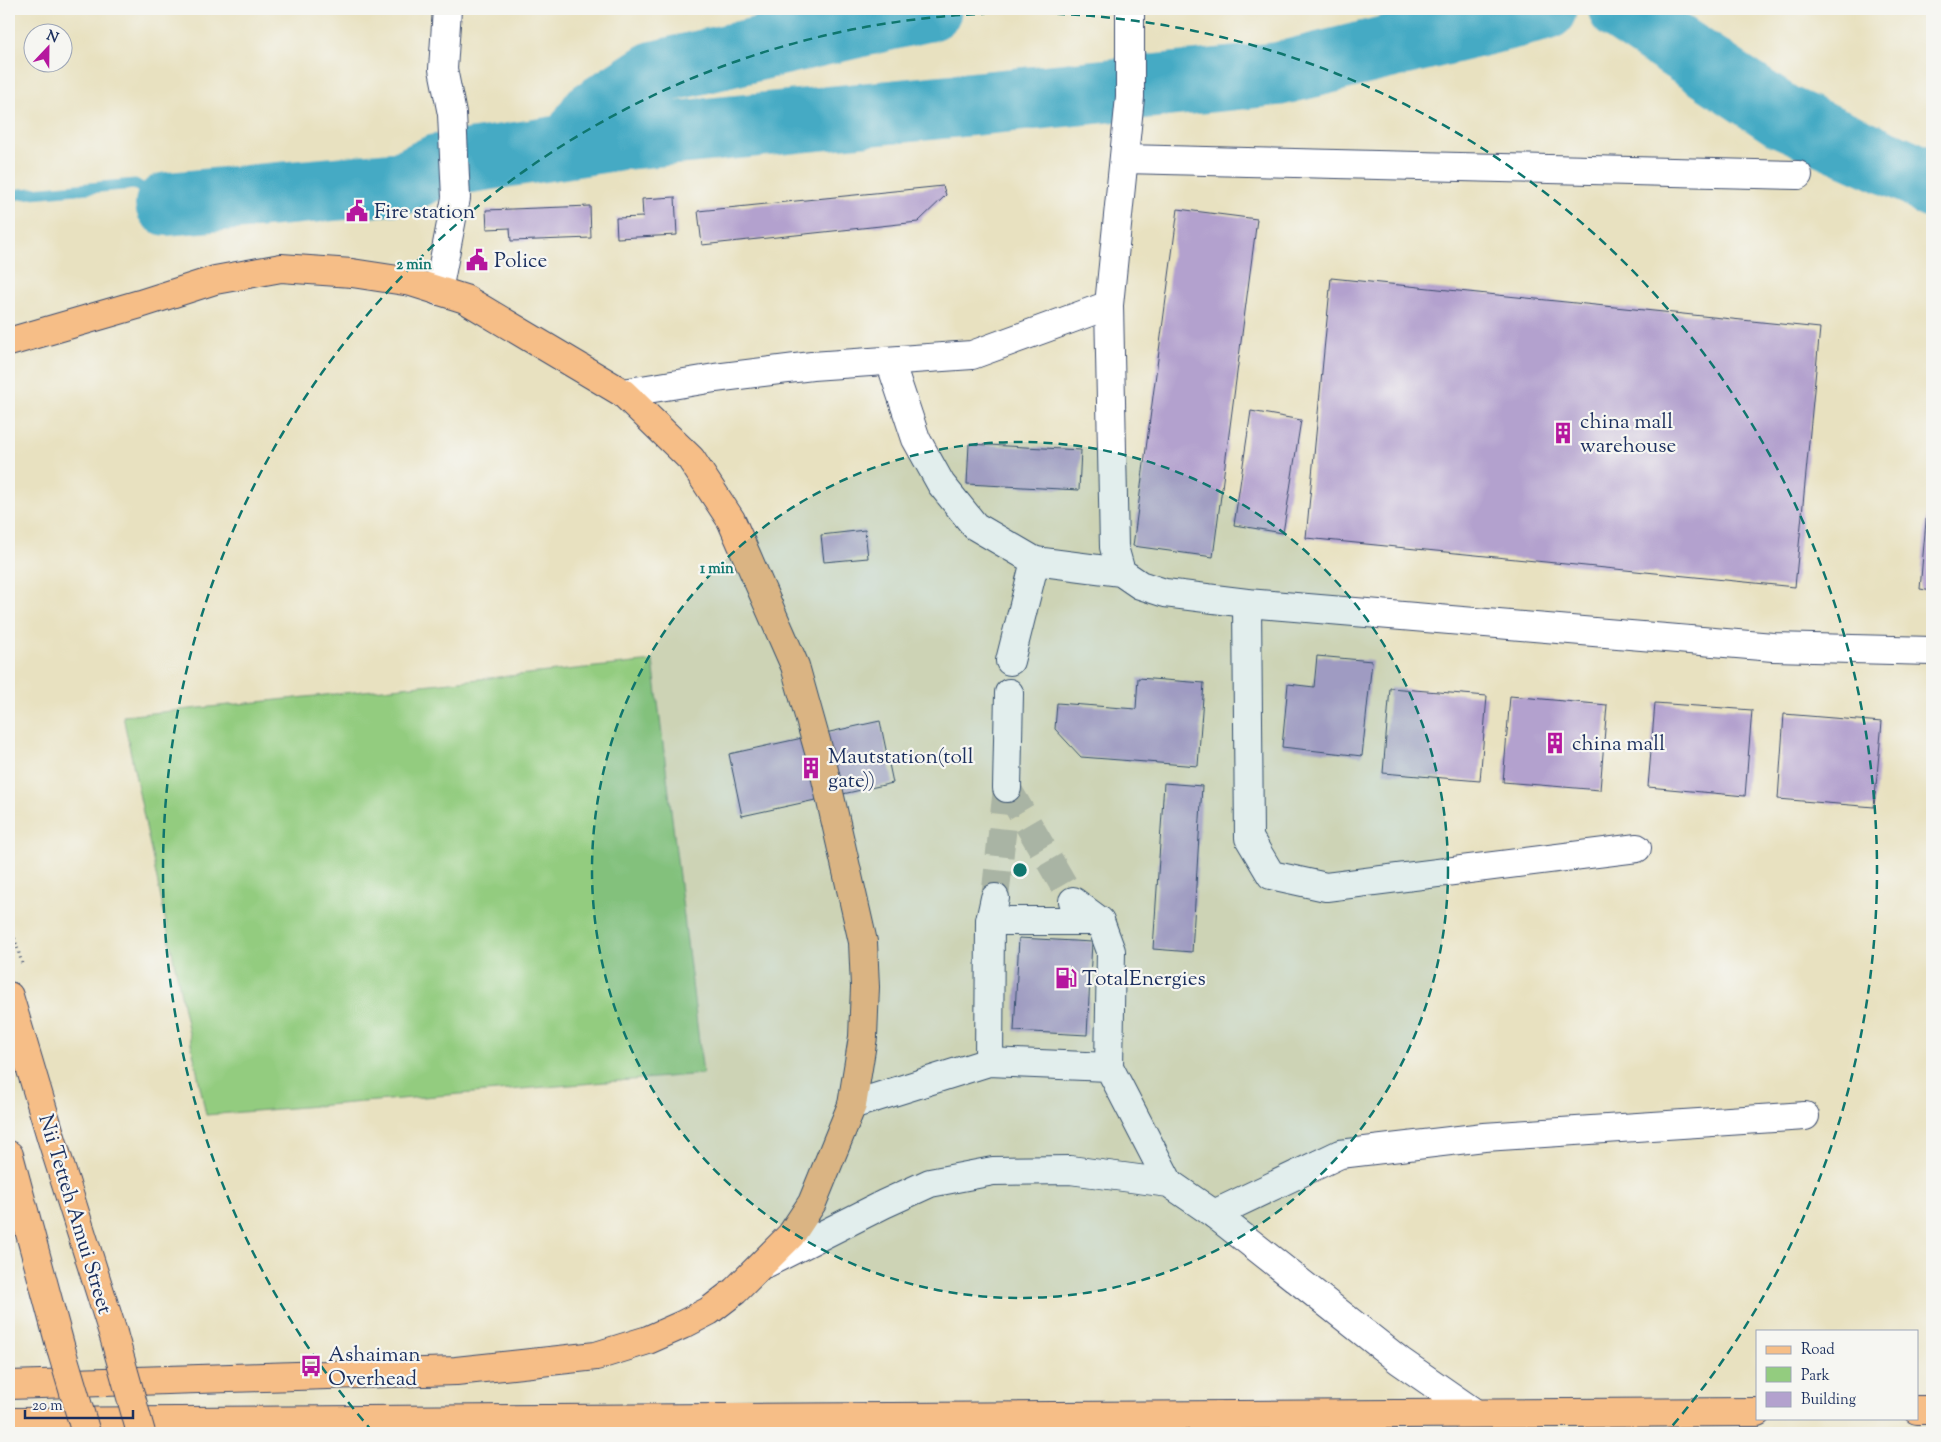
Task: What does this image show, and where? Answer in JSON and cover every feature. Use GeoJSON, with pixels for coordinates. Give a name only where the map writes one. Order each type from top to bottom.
{"type":"FeatureCollection","features":[{"type":"Feature","properties":{"kind":"main road"},"geometry":{"type":"LineString","coordinates":[[9,342],[215,280],[281,268],[352,273],[411,282],[465,298],[623,393],[691,459],[731,520],[795,666],[823,766],[863,942],[865,987],[863,1037],[852,1105],[812,1203],[791,1235],[735,1291],[709,1311],[648,1340],[596,1356],[456,1371],[9,1385]]}},
{"type":"Feature","properties":{"kind":"main road","name":"Nii Tetteh Amui Street"},"geometry":{"type":"LineString","coordinates":[[9,996],[113,1333],[141,1433]]}},
{"type":"Feature","properties":{"kind":"main road"},"geometry":{"type":"LineString","coordinates":[[9,1155],[61,1349],[86,1433]]}},
{"type":"Feature","properties":{"kind":"main road"},"geometry":{"type":"LineString","coordinates":[[1918,1410],[1932,1410]]}},
{"type":"Feature","properties":{"kind":"main road"},"geometry":{"type":"LineString","coordinates":[[9,1422],[1756,1412]]}},
{"type":"Feature","properties":{"kind":"street"},"geometry":{"type":"LineString","coordinates":[[438,291],[456,198],[452,114],[443,69],[447,9]]}},
{"type":"Feature","properties":{"kind":"street"},"geometry":{"type":"LineString","coordinates":[[1121,572],[1114,547],[1110,305],[1130,97],[1130,9]]}},
{"type":"Feature","properties":{"kind":"street"},"geometry":{"type":"LineString","coordinates":[[1124,159],[1798,176]]}},
{"type":"Feature","properties":{"kind":"street"},"geometry":{"type":"LineString","coordinates":[[623,393],[715,378],[812,366],[972,355],[1110,305]]}},
{"type":"Feature","properties":{"kind":"street"},"geometry":{"type":"LineString","coordinates":[[890,361],[916,439],[941,484],[975,526],[1035,562],[1121,572],[1140,584],[1165,593],[1247,603],[1773,647],[1932,650]]}},
{"type":"Feature","properties":{"kind":"street"},"geometry":{"type":"LineString","coordinates":[[1010,661],[1035,562]]}},
{"type":"Feature","properties":{"kind":"street"},"geometry":{"type":"LineString","coordinates":[[1247,603],[1249,838],[1271,874],[1326,887],[1637,848]]}},
{"type":"Feature","properties":{"kind":"street"},"geometry":{"type":"LineString","coordinates":[[1007,788],[1009,694]]}},
{"type":"Feature","properties":{"kind":"street"},"geometry":{"type":"LineString","coordinates":[[1073,900],[1100,921],[1111,951],[1109,1067],[1169,1183]]}},
{"type":"Feature","properties":{"kind":"street"},"geometry":{"type":"LineString","coordinates":[[989,1062],[992,909],[1100,921]]}},
{"type":"Feature","properties":{"kind":"street"},"geometry":{"type":"LineString","coordinates":[[852,1105],[989,1062],[1109,1067]]}},
{"type":"Feature","properties":{"kind":"street"},"geometry":{"type":"LineString","coordinates":[[1214,1214],[1340,1154],[1484,1137],[1805,1116]]}},
{"type":"Feature","properties":{"kind":"street"},"geometry":{"type":"LineString","coordinates":[[764,1264],[930,1183],[993,1170],[1070,1170],[1169,1183],[1214,1214],[1400,1361],[1475,1413]]}},
{"type":"Feature","properties":{"kind":"green space"},"geometry":{"type":"Polygon","coordinates":[[[653,661],[703,1074],[206,1115],[123,716],[653,661]]]}},
{"type":"Feature","properties":{"kind":"building"},"geometry":{"type":"Polygon","coordinates":[[[943,186],[946,195],[918,222],[702,245],[698,211],[943,186]]]}},
{"type":"Feature","properties":{"kind":"building"},"geometry":{"type":"Polygon","coordinates":[[[675,197],[677,235],[617,238],[616,218],[643,217],[642,199],[675,197]]]}},
{"type":"Feature","properties":{"kind":"building"},"geometry":{"type":"Polygon","coordinates":[[[590,206],[591,238],[511,241],[510,228],[487,229],[486,210],[590,206]]]}},
{"type":"Feature","properties":{"kind":"building"},"geometry":{"type":"Polygon","coordinates":[[[1178,209],[1257,219],[1213,557],[1133,546],[1178,209]]]}},
{"type":"Feature","properties":{"kind":"building","name":"china mall warehouse"},"geometry":{"type":"Polygon","coordinates":[[[1331,278],[1820,328],[1795,587],[1306,538],[1331,278]]]}},
{"type":"Feature","properties":{"kind":"building"},"geometry":{"type":"Polygon","coordinates":[[[1251,411],[1301,420],[1283,533],[1234,525],[1251,411]]]}},
{"type":"Feature","properties":{"kind":"building"},"geometry":{"type":"Polygon","coordinates":[[[969,444],[1081,450],[1079,490],[967,484],[969,444]]]}},
{"type":"Feature","properties":{"kind":"building"},"geometry":{"type":"Polygon","coordinates":[[[1932,465],[1932,591],[1920,589],[1932,465]]]}},
{"type":"Feature","properties":{"kind":"building"},"geometry":{"type":"Polygon","coordinates":[[[865,530],[868,558],[824,562],[821,535],[865,530]]]}},
{"type":"Feature","properties":{"kind":"building"},"geometry":{"type":"Polygon","coordinates":[[[1317,656],[1372,661],[1362,756],[1282,747],[1288,684],[1314,687],[1317,656]]]}},
{"type":"Feature","properties":{"kind":"building"},"geometry":{"type":"Polygon","coordinates":[[[1138,678],[1204,683],[1198,766],[1081,757],[1055,729],[1057,703],[1136,709],[1138,678]]]}},
{"type":"Feature","properties":{"kind":"building"},"geometry":{"type":"Polygon","coordinates":[[[1390,688],[1487,696],[1480,781],[1383,773],[1390,688]]]}},
{"type":"Feature","properties":{"kind":"building","name":"china mall"},"geometry":{"type":"Polygon","coordinates":[[[1510,696],[1607,705],[1600,790],[1503,782],[1510,696]]]}},
{"type":"Feature","properties":{"kind":"building"},"geometry":{"type":"Polygon","coordinates":[[[1655,703],[1752,710],[1745,796],[1648,787],[1655,703]]]}},
{"type":"Feature","properties":{"kind":"building"},"geometry":{"type":"Polygon","coordinates":[[[1784,714],[1882,722],[1874,807],[1778,799],[1784,714]]]}},
{"type":"Feature","properties":{"kind":"building","name":"Mautstation(toll gate))"},"geometry":{"type":"Polygon","coordinates":[[[880,721],[893,783],[742,816],[729,754],[880,721]]]}},
{"type":"Feature","properties":{"kind":"building"},"geometry":{"type":"Polygon","coordinates":[[[1164,783],[1202,786],[1192,952],[1153,949],[1164,783]]]}},
{"type":"Feature","properties":{"kind":"building"},"geometry":{"type":"Polygon","coordinates":[[[1019,938],[1092,942],[1087,1035],[1014,1031],[1019,938]]]}},
{"type":"Feature","properties":{"kind":"waterway"},"geometry":{"type":"LineString","coordinates":[[571,145],[592,113],[654,73],[930,9]]}},
{"type":"Feature","properties":{"kind":"waterway"},"geometry":{"type":"LineString","coordinates":[[167,204],[402,183],[437,166],[615,139],[1278,74],[1545,9]]}},
{"type":"Feature","properties":{"kind":"waterway"},"geometry":{"type":"LineString","coordinates":[[1620,9],[1782,116],[1920,177],[1932,187]]}},
{"type":"Feature","properties":{"kind":"waterway"},"geometry":{"type":"LineString","coordinates":[[9,195],[135,184],[167,204]]}},
{"type":"Feature","properties":{"kind":"tunnel"},"geometry":{"type":"LineString","coordinates":[[1007,788],[1073,901]]}},
{"type":"Feature","properties":{"kind":"tunnel"},"geometry":{"type":"LineString","coordinates":[[995,898],[1007,788]]}},
{"type":"Feature","properties":{"kind":"place","name":"Fire station"},"geometry":{"type":"Point","coordinates":[357,211]}},
{"type":"Feature","properties":{"kind":"place","name":"Police"},"geometry":{"type":"Point","coordinates":[477,260]}},
{"type":"Feature","properties":{"kind":"place","name":"china mall warehouse"},"geometry":{"type":"Point","coordinates":[1563,433]}},
{"type":"Feature","properties":{"kind":"place","name":"china mall"},"geometry":{"type":"Point","coordinates":[1555,743]}},
{"type":"Feature","properties":{"kind":"place","name":"Mautstation(toll gate))"},"geometry":{"type":"Point","coordinates":[811,768]}},
{"type":"Feature","properties":{"kind":"place","name":"TotalEnergies"},"geometry":{"type":"Point","coordinates":[1066,978]}},
{"type":"Feature","properties":{"kind":"place","name":"Ashaiman Overhead"},"geometry":{"type":"Point","coordinates":[311,1366]}}]}
